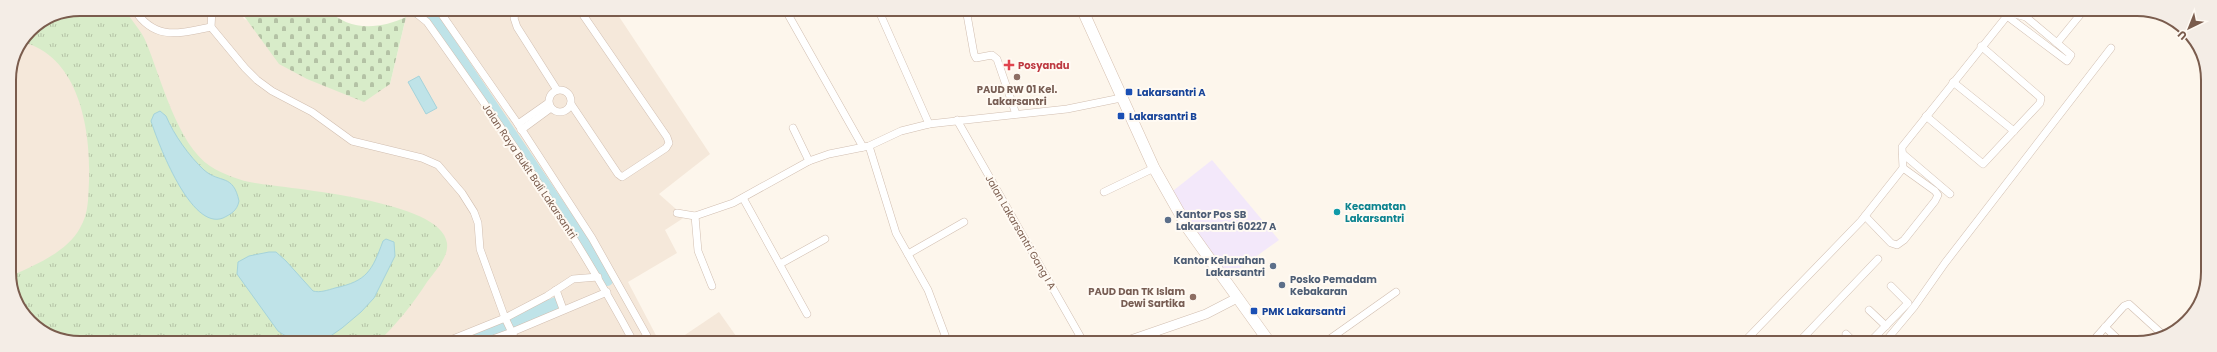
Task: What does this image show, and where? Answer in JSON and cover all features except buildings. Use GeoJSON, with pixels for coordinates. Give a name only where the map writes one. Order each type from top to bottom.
{"type":"FeatureCollection","features":[{"type":"Feature","properties":{"kind":"main road"},"geometry":{"type":"LineString","coordinates":[[1085,16],[1154,168],[1189,230],[1265,336]]}},
{"type":"Feature","properties":{"kind":"street"},"geometry":{"type":"LineString","coordinates":[[140,16],[146,23],[157,31],[184,33],[211,27]]}},
{"type":"Feature","properties":{"kind":"street"},"geometry":{"type":"LineString","coordinates":[[212,16],[211,27],[245,68],[272,92],[312,112],[352,141],[422,158],[438,165],[462,193],[474,212],[478,223],[480,249],[505,318],[514,336]]}},
{"type":"Feature","properties":{"kind":"street","name":"Jalan Raya Bukit Bali Lakarsantri"},"geometry":{"type":"LineString","coordinates":[[420,16],[427,22],[515,130],[630,336]]}},
{"type":"Feature","properties":{"kind":"street","name":"Jalan Raya Bukit Bali Lakarsantri"},"geometry":{"type":"LineString","coordinates":[[442,16],[515,130],[592,238],[648,336]]}},
{"type":"Feature","properties":{"kind":"street"},"geometry":{"type":"LineString","coordinates":[[515,16],[517,27],[557,90],[568,93],[571,104],[618,174],[622,177],[666,148],[669,143],[620,67],[583,16]]}},
{"type":"Feature","properties":{"kind":"street"},"geometry":{"type":"LineString","coordinates":[[789,16],[866,147],[892,223],[928,290],[945,336]]}},
{"type":"Feature","properties":{"kind":"street"},"geometry":{"type":"LineString","coordinates":[[881,16],[928,124]]}},
{"type":"Feature","properties":{"kind":"street"},"geometry":{"type":"LineString","coordinates":[[967,16],[974,54],[980,58],[992,55],[997,59],[1016,114]]}},
{"type":"Feature","properties":{"kind":"street"},"geometry":{"type":"LineString","coordinates":[[1751,336],[1865,216],[1904,168],[1902,148],[1981,46],[2007,16],[2067,61],[2071,56],[2023,16]]}},
{"type":"Feature","properties":{"kind":"street"},"geometry":{"type":"LineString","coordinates":[[2057,43],[2079,16]]}},
{"type":"Feature","properties":{"kind":"street"},"geometry":{"type":"LineString","coordinates":[[1926,116],[1983,164],[2042,100],[1981,46]]}},
{"type":"Feature","properties":{"kind":"street"},"geometry":{"type":"LineString","coordinates":[[1890,336],[1914,307],[1945,263],[2111,48]]}},
{"type":"Feature","properties":{"kind":"street"},"geometry":{"type":"LineString","coordinates":[[1953,82],[2014,131]]}},
{"type":"Feature","properties":{"kind":"street"},"geometry":{"type":"LineString","coordinates":[[557,90],[550,94],[550,105],[557,112],[564,111],[571,104]]}},
{"type":"Feature","properties":{"kind":"street"},"geometry":{"type":"LineString","coordinates":[[677,212],[695,216],[743,198],[808,160],[866,147],[901,131],[928,124],[1067,109],[1121,98]]}},
{"type":"Feature","properties":{"kind":"street"},"geometry":{"type":"LineString","coordinates":[[515,130],[550,105]]}},
{"type":"Feature","properties":{"kind":"street","name":"Jalan Lakarsantri Gang I A"},"geometry":{"type":"LineString","coordinates":[[957,120],[1080,336]]}},
{"type":"Feature","properties":{"kind":"street"},"geometry":{"type":"LineString","coordinates":[[793,128],[808,160]]}},
{"type":"Feature","properties":{"kind":"street"},"geometry":{"type":"LineString","coordinates":[[1903,154],[1950,194]]}},
{"type":"Feature","properties":{"kind":"street"},"geometry":{"type":"LineString","coordinates":[[1104,192],[1154,168]]}},
{"type":"Feature","properties":{"kind":"street"},"geometry":{"type":"LineString","coordinates":[[1865,216],[1891,244],[1897,245],[1904,240],[1935,201],[1938,195],[1935,191],[1904,168]]}},
{"type":"Feature","properties":{"kind":"street"},"geometry":{"type":"LineString","coordinates":[[743,198],[807,314]]}},
{"type":"Feature","properties":{"kind":"street"},"geometry":{"type":"LineString","coordinates":[[695,216],[698,251],[712,286]]}},
{"type":"Feature","properties":{"kind":"street"},"geometry":{"type":"LineString","coordinates":[[908,254],[964,222]]}},
{"type":"Feature","properties":{"kind":"street"},"geometry":{"type":"LineString","coordinates":[[780,264],[825,239]]}},
{"type":"Feature","properties":{"kind":"street"},"geometry":{"type":"LineString","coordinates":[[1805,336],[1878,259]]}},
{"type":"Feature","properties":{"kind":"street"},"geometry":{"type":"LineString","coordinates":[[458,336],[505,318],[573,279],[598,277]]}},
{"type":"Feature","properties":{"kind":"street"},"geometry":{"type":"LineString","coordinates":[[1876,336],[1908,303],[1891,286]]}},
{"type":"Feature","properties":{"kind":"street"},"geometry":{"type":"LineString","coordinates":[[556,290],[563,309]]}},
{"type":"Feature","properties":{"kind":"street"},"geometry":{"type":"LineString","coordinates":[[500,336],[607,292]]}},
{"type":"Feature","properties":{"kind":"street"},"geometry":{"type":"LineString","coordinates":[[1334,336],[1396,292]]}},
{"type":"Feature","properties":{"kind":"street"},"geometry":{"type":"LineString","coordinates":[[1145,336],[1206,314],[1237,298]]}},
{"type":"Feature","properties":{"kind":"street"},"geometry":{"type":"LineString","coordinates":[[2098,336],[2124,306],[2129,304],[2159,332]]}},
{"type":"Feature","properties":{"kind":"street"},"geometry":{"type":"LineString","coordinates":[[1869,310],[1886,326]]}},
{"type":"Feature","properties":{"kind":"street"},"geometry":{"type":"LineString","coordinates":[[2105,327],[2115,336]]}},
{"type":"Feature","properties":{"kind":"shaded area"},"geometry":{"type":"Polygon","coordinates":[[[242,16],[244,19],[390,84],[406,16],[619,16],[710,154],[659,194],[685,217],[665,230],[677,253],[628,282],[656,336],[80,336],[63,334],[41,323],[29,311],[19,293],[17,284],[16,80],[17,68],[21,56],[27,44],[44,27],[68,17],[242,16]]]}},
{"type":"Feature","properties":{"kind":"shaded area"},"geometry":{"type":"Polygon","coordinates":[[[1212,160],[1279,240],[1226,278],[1169,194],[1212,160]]]}},
{"type":"Feature","properties":{"kind":"shaded area"},"geometry":{"type":"Polygon","coordinates":[[[719,312],[736,336],[683,336],[719,312]]]}},
{"type":"Feature","properties":{"kind":"green space"},"geometry":{"type":"Polygon","coordinates":[[[80,16],[129,16],[146,42],[179,127],[198,156],[210,166],[220,172],[244,181],[362,199],[420,216],[439,228],[447,243],[444,259],[410,306],[384,336],[80,336],[63,334],[52,329],[41,323],[29,311],[19,293],[16,274],[59,251],[74,237],[80,228],[88,205],[89,162],[88,141],[78,98],[69,79],[57,63],[42,50],[27,44],[44,27],[56,21],[68,17],[80,16]]]}},
{"type":"Feature","properties":{"kind":"green space"},"geometry":{"type":"Polygon","coordinates":[[[244,16],[336,16],[345,22],[365,26],[386,24],[406,17],[390,84],[364,102],[307,79],[279,64],[244,16]]]}},
{"type":"Feature","properties":{"kind":"water"},"geometry":{"type":"Polygon","coordinates":[[[419,76],[437,108],[426,114],[408,82],[419,76]]]}},
{"type":"Feature","properties":{"kind":"water"},"geometry":{"type":"Polygon","coordinates":[[[160,111],[166,116],[187,152],[198,164],[210,174],[225,180],[233,186],[239,201],[237,207],[231,214],[223,218],[211,218],[199,211],[188,199],[168,165],[151,121],[154,114],[160,111]]]}},
{"type":"Feature","properties":{"kind":"water"},"geometry":{"type":"Polygon","coordinates":[[[386,239],[394,242],[395,256],[374,298],[361,312],[331,336],[284,335],[278,331],[237,274],[238,262],[249,256],[276,252],[313,291],[318,292],[327,290],[354,282],[367,273],[375,260],[383,241],[386,239]]]}},
{"type":"Feature","properties":{"kind":"waterway"},"geometry":{"type":"LineString","coordinates":[[428,16],[435,23],[607,279]]}},
{"type":"Feature","properties":{"kind":"waterway"},"geometry":{"type":"LineString","coordinates":[[517,321],[556,304]]}},
{"type":"Feature","properties":{"kind":"waterway"},"geometry":{"type":"LineString","coordinates":[[483,336],[500,328]]}},
{"type":"Feature","properties":{"kind":"place","name":"Posyandu"},"geometry":{"type":"Point","coordinates":[1009,65]}},
{"type":"Feature","properties":{"kind":"place","name":"PAUD RW 01 Kel. Lakarsantri"},"geometry":{"type":"Point","coordinates":[1017,77]}},
{"type":"Feature","properties":{"kind":"place","name":"Lakarsantri A"},"geometry":{"type":"Point","coordinates":[1129,92]}},
{"type":"Feature","properties":{"kind":"place","name":"Lakarsantri B"},"geometry":{"type":"Point","coordinates":[1121,116]}},
{"type":"Feature","properties":{"kind":"place","name":"Kecamatan Lakarsantri"},"geometry":{"type":"Point","coordinates":[1337,212]}},
{"type":"Feature","properties":{"kind":"place","name":"Kantor Pos SB Lakarsantri 60227 A"},"geometry":{"type":"Point","coordinates":[1168,220]}},
{"type":"Feature","properties":{"kind":"place","name":"Kantor Kelurahan Lakarsantri"},"geometry":{"type":"Point","coordinates":[1273,266]}},
{"type":"Feature","properties":{"kind":"place","name":"Posko Pemadam Kebakaran"},"geometry":{"type":"Point","coordinates":[1282,285]}},
{"type":"Feature","properties":{"kind":"place","name":"PAUD Dan TK Islam Dewi Sartika"},"geometry":{"type":"Point","coordinates":[1193,297]}},
{"type":"Feature","properties":{"kind":"place","name":"PMK Lakarsantri"},"geometry":{"type":"Point","coordinates":[1254,311]}}]}
